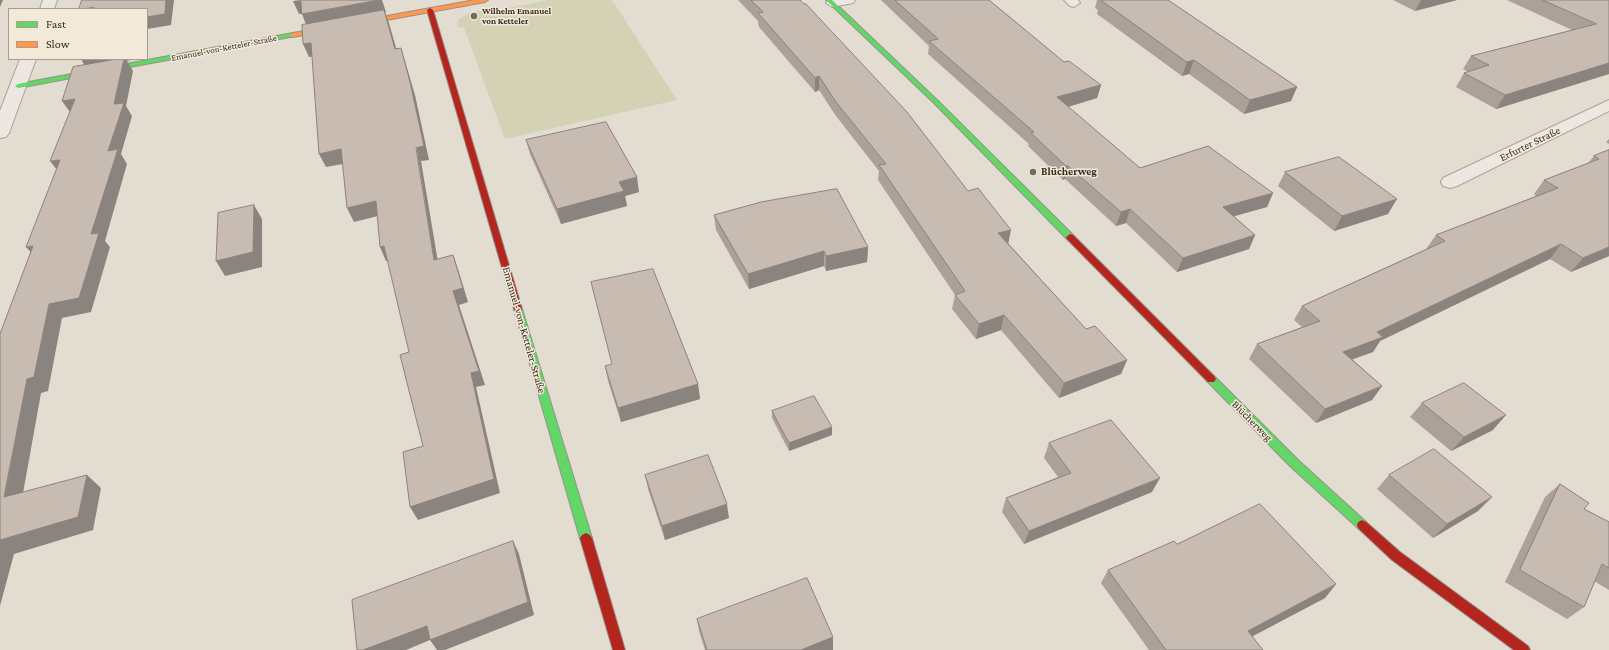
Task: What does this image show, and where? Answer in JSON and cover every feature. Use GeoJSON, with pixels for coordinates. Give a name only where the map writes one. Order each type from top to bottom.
{"type":"FeatureCollection","features":[{"type":"Feature","properties":{"kind":"street","name":"Emanuel-von-Ketteler-Straße"},"geometry":{"type":"LineString","coordinates":[[18,86],[484,0]]}},
{"type":"Feature","properties":{"kind":"street","name":"Blücherweg"},"geometry":{"type":"LineString","coordinates":[[831,2],[935,101],[1294,463],[1396,556],[1524,650]]}},
{"type":"Feature","properties":{"kind":"street","name":"Emanuel-von-Ketteler-Straße"},"geometry":{"type":"LineString","coordinates":[[430,10],[618,650]]}},
{"type":"Feature","properties":{"kind":"street"},"geometry":{"type":"LineString","coordinates":[[0,133],[28,60]]}},
{"type":"Feature","properties":{"kind":"street","name":"Erfurter Straße"},"geometry":{"type":"LineString","coordinates":[[1450,182],[1609,105]]}},
{"type":"Feature","properties":{"kind":"lane"},"geometry":{"type":"LineString","coordinates":[[831,2],[849,0]]}},
{"type":"Feature","properties":{"kind":"shaded area"},"geometry":{"type":"Polygon","coordinates":[[[548,0],[612,0],[677,100],[505,139],[464,28],[457,27],[458,20],[476,11],[489,12],[548,0]]]}},
{"type":"Feature","properties":{"kind":"building"},"geometry":{"type":"Polygon","coordinates":[[[82,0],[166,0],[165,14],[148,17],[148,8],[79,8],[82,0]]]}},
{"type":"Feature","properties":{"kind":"building"},"geometry":{"type":"Polygon","coordinates":[[[301,0],[379,0],[302,14],[301,0]]]}},
{"type":"Feature","properties":{"kind":"building"},"geometry":{"type":"Polygon","coordinates":[[[751,0],[800,0],[806,4],[907,112],[968,191],[978,188],[1011,230],[998,233],[1086,329],[1095,326],[1127,360],[1064,383],[1004,315],[979,324],[955,295],[965,291],[879,165],[886,164],[836,102],[819,76],[815,78],[758,13],[763,12],[751,0]]]}},
{"type":"Feature","properties":{"kind":"building"},"geometry":{"type":"Polygon","coordinates":[[[895,0],[989,0],[1064,62],[1069,61],[1101,85],[1057,97],[1140,168],[1208,146],[1273,193],[1223,207],[1255,235],[1183,258],[1130,209],[1121,212],[1068,166],[1066,166],[1031,133],[1034,132],[929,41],[938,39],[895,0]]]}},
{"type":"Feature","properties":{"kind":"building"},"geometry":{"type":"Polygon","coordinates":[[[1101,0],[1168,0],[1297,87],[1250,100],[1194,60],[1187,62],[1101,0]]]}},
{"type":"Feature","properties":{"kind":"building"},"geometry":{"type":"Polygon","coordinates":[[[1543,0],[1609,0],[1609,63],[1505,95],[1464,73],[1489,65],[1471,56],[1596,24],[1543,0]]]}},
{"type":"Feature","properties":{"kind":"building"},"geometry":{"type":"Polygon","coordinates":[[[384,10],[395,49],[401,48],[424,146],[416,148],[434,260],[453,255],[463,288],[453,291],[479,371],[471,373],[494,479],[410,507],[403,452],[423,446],[400,355],[409,352],[384,246],[380,247],[376,201],[347,208],[341,149],[319,154],[311,43],[303,44],[302,25],[384,10]]]}},
{"type":"Feature","properties":{"kind":"building"},"geometry":{"type":"Polygon","coordinates":[[[112,60],[124,60],[114,104],[124,103],[108,151],[118,149],[91,234],[99,233],[79,298],[49,304],[34,377],[27,379],[4,497],[87,475],[78,517],[0,540],[0,334],[33,246],[26,247],[60,160],[50,161],[75,99],[62,101],[73,67],[112,60]]]}},
{"type":"Feature","properties":{"kind":"building"},"geometry":{"type":"Polygon","coordinates":[[[606,122],[637,177],[619,182],[624,191],[557,209],[526,140],[606,122]]]}},
{"type":"Feature","properties":{"kind":"building"},"geometry":{"type":"Polygon","coordinates":[[[1609,150],[1609,247],[1583,258],[1561,244],[1377,332],[1383,337],[1343,352],[1382,386],[1325,409],[1257,344],[1320,321],[1302,306],[1445,241],[1436,235],[1558,188],[1544,180],[1599,159],[1594,156],[1609,150]]]}},
{"type":"Feature","properties":{"kind":"building"},"geometry":{"type":"Polygon","coordinates":[[[1339,157],[1397,199],[1342,216],[1285,172],[1339,157]]]}},
{"type":"Feature","properties":{"kind":"building"},"geometry":{"type":"Polygon","coordinates":[[[837,189],[868,247],[826,256],[824,251],[748,274],[714,215],[761,202],[837,189]]]}},
{"type":"Feature","properties":{"kind":"building"},"geometry":{"type":"Polygon","coordinates":[[[254,205],[253,252],[216,261],[218,213],[254,205]]]}},
{"type":"Feature","properties":{"kind":"building"},"geometry":{"type":"Polygon","coordinates":[[[653,269],[698,384],[618,408],[605,366],[612,364],[591,282],[653,269]]]}},
{"type":"Feature","properties":{"kind":"building"},"geometry":{"type":"Polygon","coordinates":[[[1464,383],[1506,415],[1464,437],[1422,403],[1464,383]]]}},
{"type":"Feature","properties":{"kind":"building"},"geometry":{"type":"Polygon","coordinates":[[[814,396],[832,427],[789,443],[772,411],[814,396]]]}},
{"type":"Feature","properties":{"kind":"building"},"geometry":{"type":"Polygon","coordinates":[[[1111,420],[1160,478],[1029,531],[1006,498],[1071,473],[1049,443],[1111,420]]]}},
{"type":"Feature","properties":{"kind":"building"},"geometry":{"type":"Polygon","coordinates":[[[1434,449],[1492,497],[1447,524],[1389,475],[1434,449]]]}},
{"type":"Feature","properties":{"kind":"building"},"geometry":{"type":"Polygon","coordinates":[[[708,455],[727,504],[662,526],[645,475],[708,455]]]}},
{"type":"Feature","properties":{"kind":"building"},"geometry":{"type":"Polygon","coordinates":[[[1560,484],[1589,503],[1584,509],[1609,522],[1609,568],[1602,564],[1584,607],[1520,570],[1560,484]]]}},
{"type":"Feature","properties":{"kind":"building"},"geometry":{"type":"Polygon","coordinates":[[[1260,504],[1336,584],[1248,631],[1263,650],[1166,650],[1108,570],[1174,541],[1177,544],[1260,504]]]}},
{"type":"Feature","properties":{"kind":"building"},"geometry":{"type":"Polygon","coordinates":[[[513,541],[528,602],[430,640],[427,626],[363,650],[357,650],[352,600],[513,541]]]}},
{"type":"Feature","properties":{"kind":"building"},"geometry":{"type":"Polygon","coordinates":[[[807,578],[833,637],[801,650],[707,650],[697,619],[807,578]]]}},
{"type":"Feature","properties":{"kind":"traffic: fast"},"geometry":{"type":"LineString","coordinates":[[829,0],[935,101],[1070,237]]}},
{"type":"Feature","properties":{"kind":"traffic: fast"},"geometry":{"type":"LineString","coordinates":[[18,86],[293,35]]}},
{"type":"Feature","properties":{"kind":"traffic: fast"},"geometry":{"type":"LineString","coordinates":[[518,309],[586,538]]}},
{"type":"Feature","properties":{"kind":"traffic: fast"},"geometry":{"type":"LineString","coordinates":[[1211,379],[1294,463],[1362,525]]}},
{"type":"Feature","properties":{"kind":"traffic: slow"},"geometry":{"type":"LineString","coordinates":[[293,35],[485,0]]}},
{"type":"Feature","properties":{"kind":"traffic: jam"},"geometry":{"type":"LineString","coordinates":[[430,10],[518,309]]}},
{"type":"Feature","properties":{"kind":"traffic: jam"},"geometry":{"type":"LineString","coordinates":[[1070,237],[1211,379]]}},
{"type":"Feature","properties":{"kind":"traffic: jam"},"geometry":{"type":"LineString","coordinates":[[1362,525],[1396,556],[1524,650]]}},
{"type":"Feature","properties":{"kind":"traffic: jam"},"geometry":{"type":"LineString","coordinates":[[586,538],[619,650]]}},
{"type":"Feature","properties":{"kind":"place","name":"Wilhelm Emanuel von Ketteler"},"geometry":{"type":"Point","coordinates":[474,16]}},
{"type":"Feature","properties":{"kind":"place","name":"Blücherweg"},"geometry":{"type":"Point","coordinates":[1033,172]}}]}
